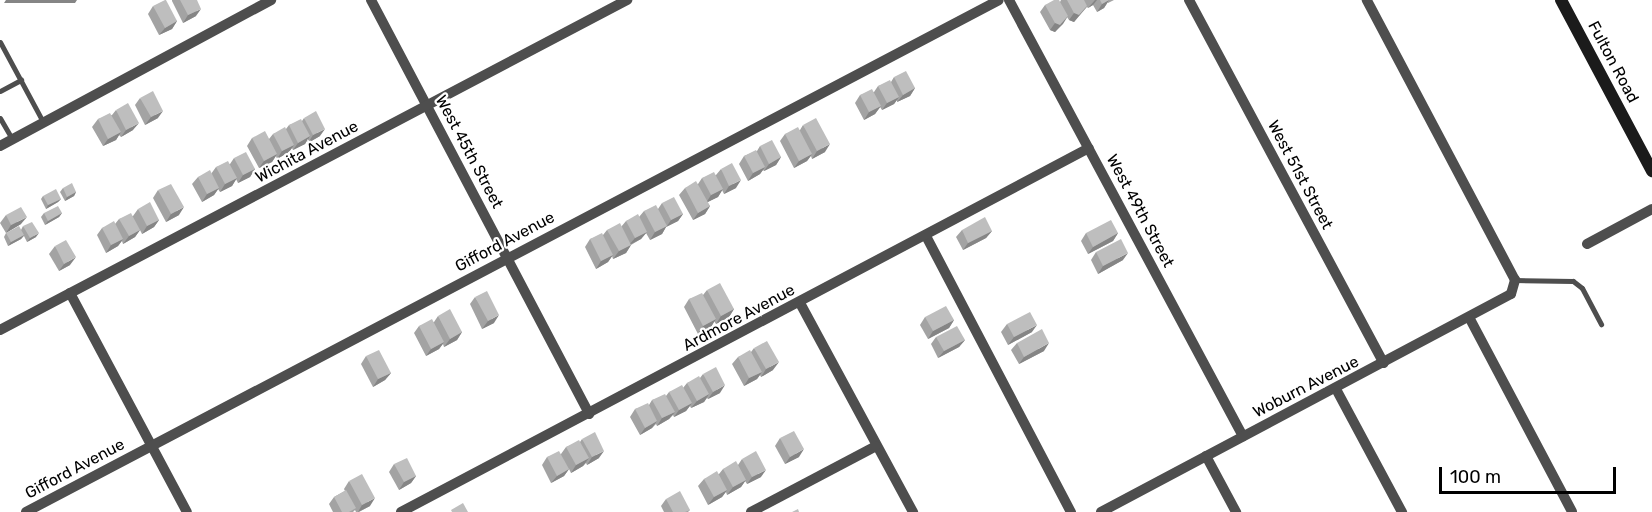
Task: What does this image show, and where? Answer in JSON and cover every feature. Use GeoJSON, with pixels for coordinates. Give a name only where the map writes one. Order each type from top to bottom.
{"type":"FeatureCollection","features":[{"type":"Feature","properties":{"kind":"main road","name":"Fulton Road"},"geometry":{"type":"LineString","coordinates":[[1561,0],[1652,171]]}},
{"type":"Feature","properties":{"kind":"street"},"geometry":{"type":"LineString","coordinates":[[0,146],[271,0]]}},
{"type":"Feature","properties":{"kind":"street","name":"West 45th Street"},"geometry":{"type":"LineString","coordinates":[[371,0],[589,414]]}},
{"type":"Feature","properties":{"kind":"street","name":"Wichita Avenue"},"geometry":{"type":"LineString","coordinates":[[0,330],[627,0]]}},
{"type":"Feature","properties":{"kind":"street","name":"Gifford Avenue"},"geometry":{"type":"LineString","coordinates":[[26,512],[999,0]]}},
{"type":"Feature","properties":{"kind":"street","name":"West 49th Street"},"geometry":{"type":"LineString","coordinates":[[1009,0],[1243,436]]}},
{"type":"Feature","properties":{"kind":"street","name":"West 51st Street"},"geometry":{"type":"LineString","coordinates":[[1190,0],[1384,363]]}},
{"type":"Feature","properties":{"kind":"street"},"geometry":{"type":"LineString","coordinates":[[1367,0],[1515,280]]}},
{"type":"Feature","properties":{"kind":"street","name":"Ardmore Avenue"},"geometry":{"type":"LineString","coordinates":[[401,512],[800,303],[1089,148]]}},
{"type":"Feature","properties":{"kind":"street"},"geometry":{"type":"LineString","coordinates":[[1587,244],[1652,209]]}},
{"type":"Feature","properties":{"kind":"street"},"geometry":{"type":"LineString","coordinates":[[926,236],[1071,512]]}},
{"type":"Feature","properties":{"kind":"street","name":"Woburn Avenue"},"geometry":{"type":"LineString","coordinates":[[1101,512],[1243,436],[1470,320],[1510,294],[1515,280]]}},
{"type":"Feature","properties":{"kind":"street"},"geometry":{"type":"LineString","coordinates":[[70,293],[187,512]]}},
{"type":"Feature","properties":{"kind":"street"},"geometry":{"type":"LineString","coordinates":[[800,303],[913,512]]}},
{"type":"Feature","properties":{"kind":"street"},"geometry":{"type":"LineString","coordinates":[[1470,320],[1572,512]]}},
{"type":"Feature","properties":{"kind":"street"},"geometry":{"type":"LineString","coordinates":[[1336,389],[1402,512]]}},
{"type":"Feature","properties":{"kind":"street"},"geometry":{"type":"LineString","coordinates":[[751,512],[876,446]]}},
{"type":"Feature","properties":{"kind":"street"},"geometry":{"type":"LineString","coordinates":[[1206,456],[1236,512]]}},
{"type":"Feature","properties":{"kind":"lane"},"geometry":{"type":"LineString","coordinates":[[0,42],[43,123]]}},
{"type":"Feature","properties":{"kind":"lane"},"geometry":{"type":"LineString","coordinates":[[0,91],[21,80]]}},
{"type":"Feature","properties":{"kind":"lane"},"geometry":{"type":"LineString","coordinates":[[0,118],[12,139]]}},
{"type":"Feature","properties":{"kind":"lane"},"geometry":{"type":"LineString","coordinates":[[1515,280],[1573,281],[1582,288],[1601,324]]}},
{"type":"Feature","properties":{"kind":"building"},"geometry":{"type":"Polygon","coordinates":[[[166,0],[177,21],[165,28],[153,6],[166,0]]]}},
{"type":"Feature","properties":{"kind":"building"},"geometry":{"type":"Polygon","coordinates":[[[180,0],[197,0],[201,9],[188,15],[180,0]]]}},
{"type":"Feature","properties":{"kind":"building"},"geometry":{"type":"Polygon","coordinates":[[[1059,0],[1068,16],[1060,25],[1055,23],[1045,5],[1059,0]]]}},
{"type":"Feature","properties":{"kind":"building"},"geometry":{"type":"Polygon","coordinates":[[[1067,0],[1084,0],[1087,6],[1079,15],[1074,13],[1067,0]]]}},
{"type":"Feature","properties":{"kind":"building"},"geometry":{"type":"Polygon","coordinates":[[[906,71],[915,88],[903,95],[894,77],[906,71]]]}},
{"type":"Feature","properties":{"kind":"building"},"geometry":{"type":"Polygon","coordinates":[[[890,80],[899,97],[887,103],[878,86],[890,80]]]}},
{"type":"Feature","properties":{"kind":"building"},"geometry":{"type":"Polygon","coordinates":[[[872,89],[881,106],[869,112],[860,95],[872,89]]]}},
{"type":"Feature","properties":{"kind":"building"},"geometry":{"type":"Polygon","coordinates":[[[153,91],[163,111],[151,117],[140,98],[153,91]]]}},
{"type":"Feature","properties":{"kind":"building"},"geometry":{"type":"Polygon","coordinates":[[[128,103],[139,123],[126,130],[116,110],[128,103]]]}},
{"type":"Feature","properties":{"kind":"building"},"geometry":{"type":"Polygon","coordinates":[[[316,111],[325,129],[313,135],[304,118],[316,111]]]}},
{"type":"Feature","properties":{"kind":"building"},"geometry":{"type":"Polygon","coordinates":[[[110,113],[121,132],[108,139],[98,119],[110,113]]]}},
{"type":"Feature","properties":{"kind":"building"},"geometry":{"type":"Polygon","coordinates":[[[816,118],[830,144],[817,151],[803,125],[816,118]]]}},
{"type":"Feature","properties":{"kind":"building"},"geometry":{"type":"Polygon","coordinates":[[[301,119],[310,136],[298,143],[289,125],[301,119]]]}},
{"type":"Feature","properties":{"kind":"building"},"geometry":{"type":"Polygon","coordinates":[[[285,127],[294,145],[282,151],[273,134],[285,127]]]}},
{"type":"Feature","properties":{"kind":"building"},"geometry":{"type":"Polygon","coordinates":[[[798,127],[812,154],[799,161],[785,134],[798,127]]]}},
{"type":"Feature","properties":{"kind":"building"},"geometry":{"type":"Polygon","coordinates":[[[265,131],[277,154],[264,161],[252,138],[265,131]]]}},
{"type":"Feature","properties":{"kind":"building"},"geometry":{"type":"Polygon","coordinates":[[[772,140],[781,157],[769,164],[760,146],[772,140]]]}},
{"type":"Feature","properties":{"kind":"building"},"geometry":{"type":"Polygon","coordinates":[[[756,150],[765,167],[753,173],[744,156],[756,150]]]}},
{"type":"Feature","properties":{"kind":"building"},"geometry":{"type":"Polygon","coordinates":[[[246,152],[255,169],[243,175],[234,158],[246,152]]]}},
{"type":"Feature","properties":{"kind":"building"},"geometry":{"type":"Polygon","coordinates":[[[228,161],[237,178],[225,184],[216,167],[228,161]]]}},
{"type":"Feature","properties":{"kind":"building"},"geometry":{"type":"Polygon","coordinates":[[[732,163],[741,180],[729,186],[721,169],[732,163]]]}},
{"type":"Feature","properties":{"kind":"building"},"geometry":{"type":"Polygon","coordinates":[[[210,170],[219,188],[207,194],[198,177],[210,170]]]}},
{"type":"Feature","properties":{"kind":"building"},"geometry":{"type":"Polygon","coordinates":[[[714,172],[723,189],[711,195],[702,178],[714,172]]]}},
{"type":"Feature","properties":{"kind":"building"},"geometry":{"type":"Polygon","coordinates":[[[696,181],[710,206],[698,213],[685,188],[696,181]]]}},
{"type":"Feature","properties":{"kind":"building"},"geometry":{"type":"Polygon","coordinates":[[[72,183],[76,192],[67,197],[63,188],[72,183]]]}},
{"type":"Feature","properties":{"kind":"building"},"geometry":{"type":"Polygon","coordinates":[[[171,184],[184,207],[171,214],[158,190],[171,184]]]}},
{"type":"Feature","properties":{"kind":"building"},"geometry":{"type":"Polygon","coordinates":[[[56,189],[61,199],[48,205],[43,196],[56,189]]]}},
{"type":"Feature","properties":{"kind":"building"},"geometry":{"type":"Polygon","coordinates":[[[674,197],[683,214],[671,220],[662,203],[674,197]]]}},
{"type":"Feature","properties":{"kind":"building"},"geometry":{"type":"Polygon","coordinates":[[[150,202],[159,220],[147,226],[138,209],[150,202]]]}},
{"type":"Feature","properties":{"kind":"building"},"geometry":{"type":"Polygon","coordinates":[[[656,205],[667,226],[655,232],[644,211],[656,205]]]}},
{"type":"Feature","properties":{"kind":"building"},"geometry":{"type":"Polygon","coordinates":[[[58,206],[62,213],[48,221],[44,213],[58,206]]]}},
{"type":"Feature","properties":{"kind":"building"},"geometry":{"type":"Polygon","coordinates":[[[21,207],[27,217],[11,225],[6,215],[21,207]]]}},
{"type":"Feature","properties":{"kind":"building"},"geometry":{"type":"Polygon","coordinates":[[[131,213],[140,230],[129,236],[119,219],[131,213]]]}},
{"type":"Feature","properties":{"kind":"building"},"geometry":{"type":"Polygon","coordinates":[[[638,214],[647,232],[635,238],[626,221],[638,214]]]}},
{"type":"Feature","properties":{"kind":"building"},"geometry":{"type":"Polygon","coordinates":[[[985,217],[992,231],[968,243],[962,230],[985,217]]]}},
{"type":"Feature","properties":{"kind":"building"},"geometry":{"type":"Polygon","coordinates":[[[1111,220],[1118,233],[1093,247],[1086,233],[1111,220]]]}},
{"type":"Feature","properties":{"kind":"building"},"geometry":{"type":"Polygon","coordinates":[[[114,221],[123,239],[111,245],[102,228],[114,221]]]}},
{"type":"Feature","properties":{"kind":"building"},"geometry":{"type":"Polygon","coordinates":[[[32,222],[39,233],[30,238],[23,226],[32,222]]]}},
{"type":"Feature","properties":{"kind":"building"},"geometry":{"type":"Polygon","coordinates":[[[620,223],[631,245],[619,251],[607,230],[620,223]]]}},
{"type":"Feature","properties":{"kind":"building"},"geometry":{"type":"Polygon","coordinates":[[[19,226],[24,235],[11,242],[6,233],[19,226]]]}},
{"type":"Feature","properties":{"kind":"building"},"geometry":{"type":"Polygon","coordinates":[[[602,233],[613,255],[601,261],[590,239],[602,233]]]}},
{"type":"Feature","properties":{"kind":"building"},"geometry":{"type":"Polygon","coordinates":[[[1121,239],[1128,253],[1103,266],[1096,252],[1121,239]]]}},
{"type":"Feature","properties":{"kind":"building"},"geometry":{"type":"Polygon","coordinates":[[[66,240],[76,257],[64,264],[55,246],[66,240]]]}},
{"type":"Feature","properties":{"kind":"building"},"geometry":{"type":"Polygon","coordinates":[[[720,283],[734,309],[721,316],[707,290],[720,283]]]}},
{"type":"Feature","properties":{"kind":"building"},"geometry":{"type":"Polygon","coordinates":[[[487,291],[499,315],[488,321],[475,297],[487,291]]]}},
{"type":"Feature","properties":{"kind":"building"},"geometry":{"type":"Polygon","coordinates":[[[702,293],[716,319],[703,326],[689,299],[702,293]]]}},
{"type":"Feature","properties":{"kind":"building"},"geometry":{"type":"Polygon","coordinates":[[[946,306],[954,320],[933,331],[925,317],[946,306]]]}},
{"type":"Feature","properties":{"kind":"building"},"geometry":{"type":"Polygon","coordinates":[[[450,309],[462,332],[450,339],[438,316],[450,309]]]}},
{"type":"Feature","properties":{"kind":"building"},"geometry":{"type":"Polygon","coordinates":[[[1030,312],[1037,325],[1014,337],[1007,324],[1030,312]]]}},
{"type":"Feature","properties":{"kind":"building"},"geometry":{"type":"Polygon","coordinates":[[[432,319],[444,342],[431,349],[419,326],[432,319]]]}},
{"type":"Feature","properties":{"kind":"building"},"geometry":{"type":"Polygon","coordinates":[[[957,326],[965,340],[944,351],[936,337],[957,326]]]}},
{"type":"Feature","properties":{"kind":"building"},"geometry":{"type":"Polygon","coordinates":[[[1042,329],[1049,343],[1024,357],[1017,343],[1042,329]]]}},
{"type":"Feature","properties":{"kind":"building"},"geometry":{"type":"Polygon","coordinates":[[[767,341],[779,362],[766,369],[754,348],[767,341]]]}},
{"type":"Feature","properties":{"kind":"building"},"geometry":{"type":"Polygon","coordinates":[[[379,350],[391,373],[378,379],[366,356],[379,350]]]}},
{"type":"Feature","properties":{"kind":"building"},"geometry":{"type":"Polygon","coordinates":[[[750,350],[762,372],[749,378],[738,357],[750,350]]]}},
{"type":"Feature","properties":{"kind":"building"},"geometry":{"type":"Polygon","coordinates":[[[716,367],[725,385],[713,392],[703,374],[716,367]]]}},
{"type":"Feature","properties":{"kind":"building"},"geometry":{"type":"Polygon","coordinates":[[[699,376],[709,394],[697,401],[687,383],[699,376]]]}},
{"type":"Feature","properties":{"kind":"building"},"geometry":{"type":"Polygon","coordinates":[[[682,385],[692,403],[679,410],[669,392],[682,385]]]}},
{"type":"Feature","properties":{"kind":"building"},"geometry":{"type":"Polygon","coordinates":[[[665,394],[675,412],[662,418],[652,400],[665,394]]]}},
{"type":"Feature","properties":{"kind":"building"},"geometry":{"type":"Polygon","coordinates":[[[648,403],[657,421],[645,428],[635,409],[648,403]]]}},
{"type":"Feature","properties":{"kind":"building"},"geometry":{"type":"Polygon","coordinates":[[[794,431],[804,449],[790,457],[780,438],[794,431]]]}},
{"type":"Feature","properties":{"kind":"building"},"geometry":{"type":"Polygon","coordinates":[[[595,432],[604,451],[592,457],[582,439],[595,432]]]}},
{"type":"Feature","properties":{"kind":"building"},"geometry":{"type":"Polygon","coordinates":[[[579,440],[589,458],[576,465],[566,447],[579,440]]]}},
{"type":"Feature","properties":{"kind":"building"},"geometry":{"type":"Polygon","coordinates":[[[559,451],[569,469],[557,476],[547,457],[559,451]]]}},
{"type":"Feature","properties":{"kind":"building"},"geometry":{"type":"Polygon","coordinates":[[[756,451],[766,470],[752,477],[742,459],[756,451]]]}},
{"type":"Feature","properties":{"kind":"building"},"geometry":{"type":"Polygon","coordinates":[[[407,458],[416,476],[404,482],[394,464],[407,458]]]}},
{"type":"Feature","properties":{"kind":"building"},"geometry":{"type":"Polygon","coordinates":[[[736,461],[746,480],[733,487],[723,469],[736,461]]]}},
{"type":"Feature","properties":{"kind":"building"},"geometry":{"type":"Polygon","coordinates":[[[717,471],[727,490],[714,497],[704,479],[717,471]]]}},
{"type":"Feature","properties":{"kind":"building"},"geometry":{"type":"Polygon","coordinates":[[[362,474],[375,498],[362,505],[349,481],[362,474]]]}},
{"type":"Feature","properties":{"kind":"building"},"geometry":{"type":"Polygon","coordinates":[[[346,490],[356,508],[349,512],[342,512],[334,497],[346,490]]]}},
{"type":"Feature","properties":{"kind":"building"},"geometry":{"type":"Polygon","coordinates":[[[680,491],[690,510],[673,512],[666,499],[680,491]]]}},
{"type":"Feature","properties":{"kind":"building"},"geometry":{"type":"Polygon","coordinates":[[[463,503],[468,512],[452,512],[451,510],[463,503]]]}}]}
